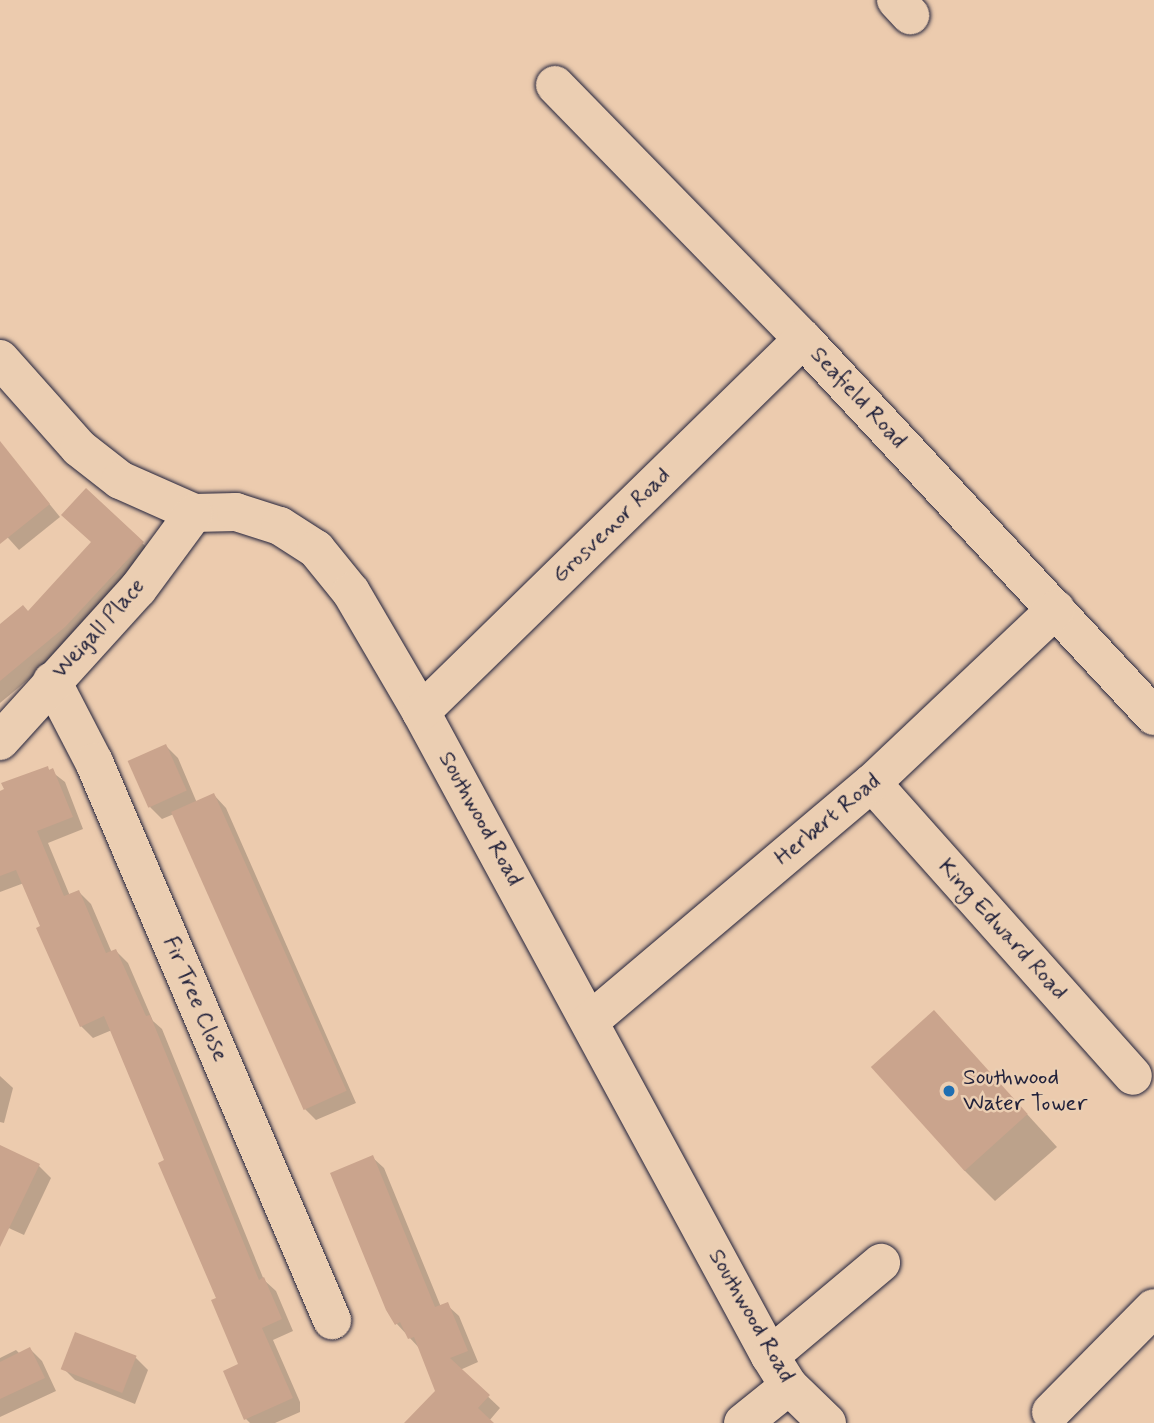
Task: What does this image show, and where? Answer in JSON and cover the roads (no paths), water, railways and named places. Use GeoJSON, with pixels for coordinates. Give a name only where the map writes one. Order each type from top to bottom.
{"type":"FeatureCollection","features":[{"type":"Feature","properties":{"kind":"street","name":"Seafield Road"},"geometry":{"type":"LineString","coordinates":[[555,85],[803,340],[1154,716]]}},
{"type":"Feature","properties":{"kind":"street","name":"Grosvenor Road"},"geometry":{"type":"LineString","coordinates":[[421,712],[803,340]]}},
{"type":"Feature","properties":{"kind":"street","name":"Southwood Road"},"geometry":{"type":"LineString","coordinates":[[0,359],[79,448],[120,480],[194,513],[236,512],[280,526],[316,549],[351,592],[421,712],[780,1371],[827,1423]]}},
{"type":"Feature","properties":{"kind":"street","name":"Weigall Place"},"geometry":{"type":"LineString","coordinates":[[0,741],[138,589],[194,513]]}},
{"type":"Feature","properties":{"kind":"street","name":"Herbert Road"},"geometry":{"type":"LineString","coordinates":[[590,1021],[872,783],[1056,609]]}},
{"type":"Feature","properties":{"kind":"street","name":"Fir Tree Close"},"geometry":{"type":"LineString","coordinates":[[52,681],[94,762],[332,1320]]}},
{"type":"Feature","properties":{"kind":"street","name":"King Edward Road"},"geometry":{"type":"LineString","coordinates":[[872,783],[1133,1076]]}},
{"type":"Feature","properties":{"kind":"street"},"geometry":{"type":"LineString","coordinates":[[743,1423],[780,1371],[881,1263]]}},
{"type":"Feature","properties":{"kind":"street"},"geometry":{"type":"LineString","coordinates":[[1051,1412],[1154,1308]]}},
{"type":"Feature","properties":{"kind":"place","name":"Southwood Water Tower"},"geometry":{"type":"Point","coordinates":[949,1091]}}]}
